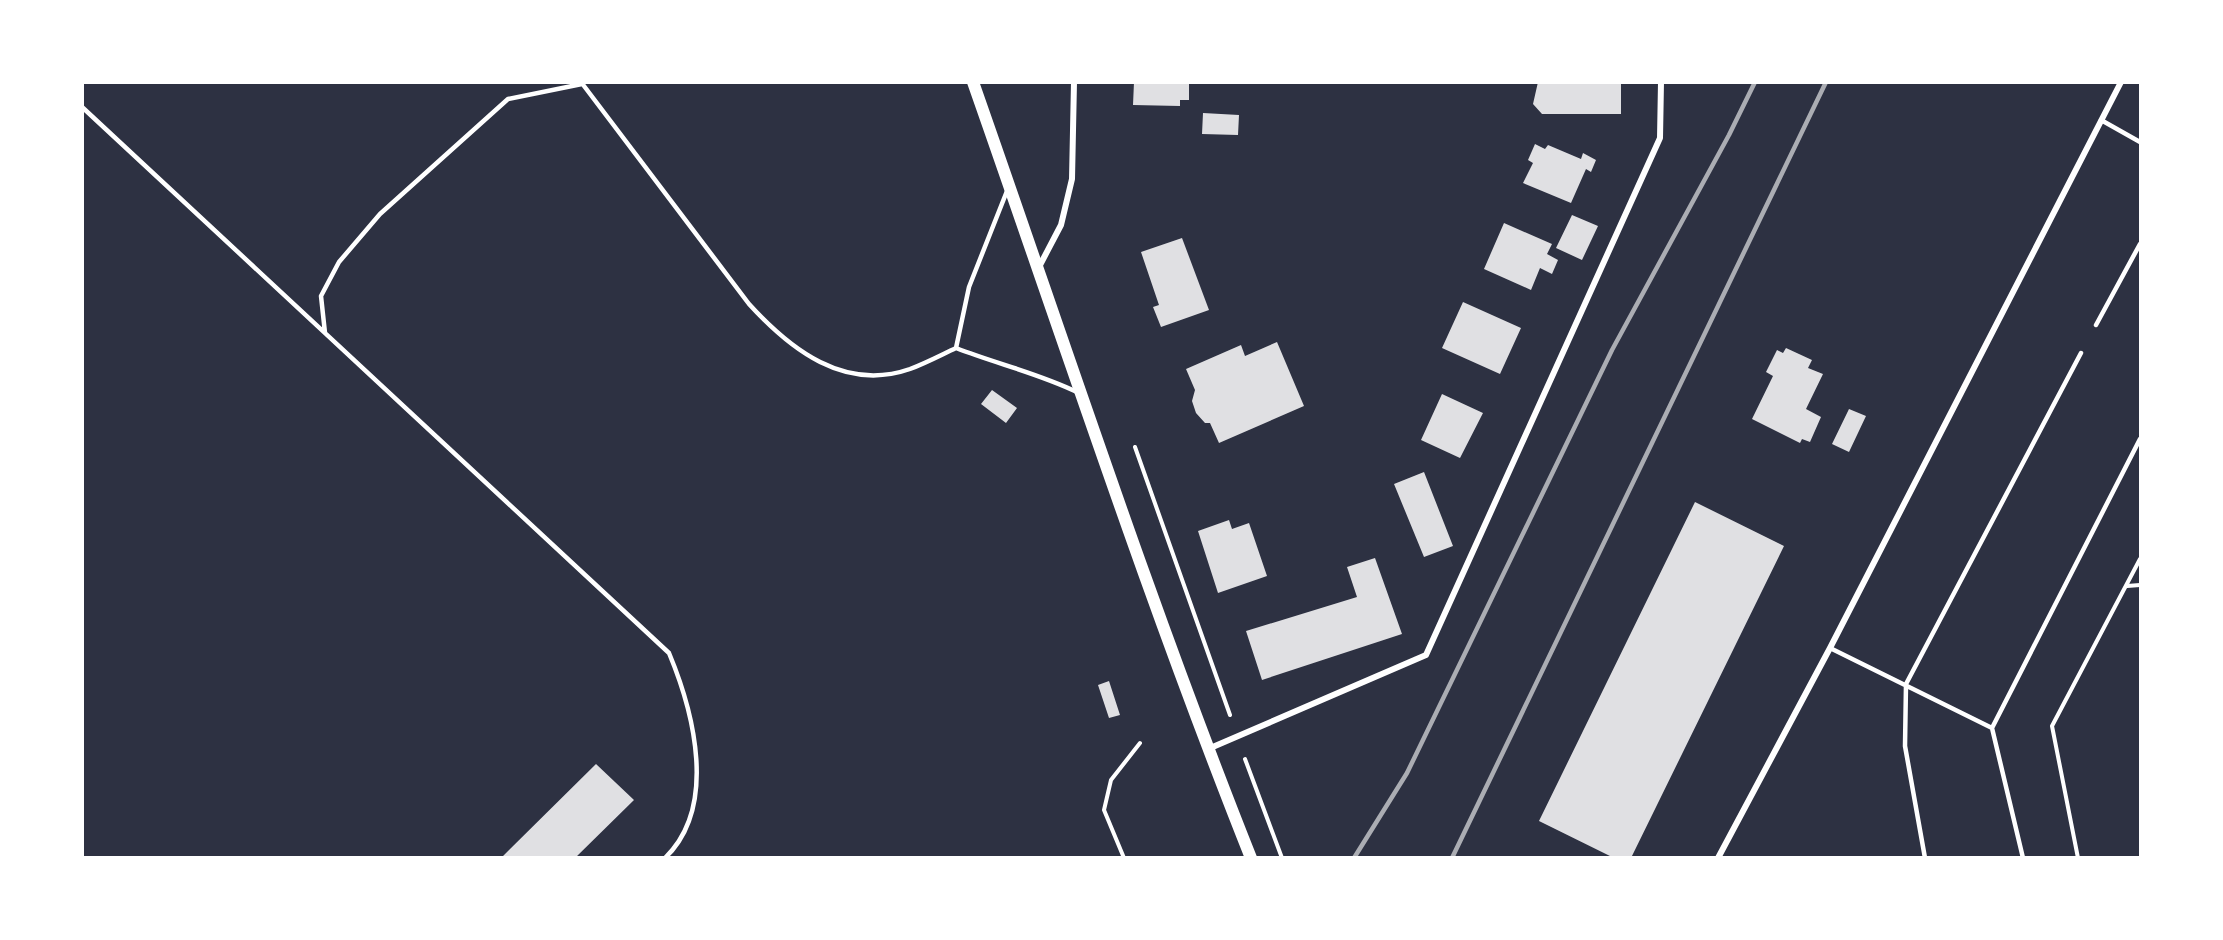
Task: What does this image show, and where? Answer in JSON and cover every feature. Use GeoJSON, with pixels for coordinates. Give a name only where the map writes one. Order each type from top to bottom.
{"type":"FeatureCollection","features":[{"type":"Feature","properties":{"kind":"main road"},"geometry":{"type":"LineString","coordinates":[[973,82],[1080,393],[1208,749],[1251,858]]}},
{"type":"Feature","properties":{"kind":"street"},"geometry":{"type":"LineString","coordinates":[[1038,268],[1061,225],[1072,179],[1074,82]]}},
{"type":"Feature","properties":{"kind":"street"},"geometry":{"type":"LineString","coordinates":[[1208,749],[1426,655],[1660,138],[1661,82]]}},
{"type":"Feature","properties":{"kind":"street"},"geometry":{"type":"LineString","coordinates":[[1718,858],[1830,648],[2121,82]]}},
{"type":"Feature","properties":{"kind":"lane"},"geometry":{"type":"LineString","coordinates":[[325,333],[321,296],[339,262],[380,214],[508,99],[582,83],[749,304],[779,336],[813,359],[837,370],[864,374],[908,369],[956,348],[998,364],[1039,374],[1080,393]]}},
{"type":"Feature","properties":{"kind":"lane"},"geometry":{"type":"LineString","coordinates":[[82,107],[669,653],[686,693],[696,752],[694,810],[678,845],[665,858]]}},
{"type":"Feature","properties":{"kind":"lane"},"geometry":{"type":"LineString","coordinates":[[2101,120],[2140,142]]}},
{"type":"Feature","properties":{"kind":"lane"},"geometry":{"type":"LineString","coordinates":[[956,348],[969,287],[1009,185]]}},
{"type":"Feature","properties":{"kind":"lane"},"geometry":{"type":"LineString","coordinates":[[2096,325],[2140,244]]}},
{"type":"Feature","properties":{"kind":"lane"},"geometry":{"type":"LineString","coordinates":[[1925,858],[1905,746],[1906,684],[2081,353]]}},
{"type":"Feature","properties":{"kind":"lane"},"geometry":{"type":"LineString","coordinates":[[2023,858],[1992,728],[2140,439]]}},
{"type":"Feature","properties":{"kind":"lane"},"geometry":{"type":"LineString","coordinates":[[1830,648],[1992,728]]}},
{"type":"Feature","properties":{"kind":"path"},"geometry":{"type":"LineString","coordinates":[[1135,447],[1231,718]]}},
{"type":"Feature","properties":{"kind":"path"},"geometry":{"type":"LineString","coordinates":[[2078,858],[2052,726],[2140,559]]}},
{"type":"Feature","properties":{"kind":"path"},"geometry":{"type":"LineString","coordinates":[[2126,586],[2140,585]]}},
{"type":"Feature","properties":{"kind":"path"},"geometry":{"type":"LineString","coordinates":[[1124,858],[1104,810],[1111,780],[1140,743]]}},
{"type":"Feature","properties":{"kind":"path"},"geometry":{"type":"LineString","coordinates":[[1245,759],[1282,858]]}},
{"type":"Feature","properties":{"kind":"building"},"geometry":{"type":"Polygon","coordinates":[[[1134,82],[1189,82],[1189,100],[1180,100],[1180,106],[1133,105],[1134,82]]]}},
{"type":"Feature","properties":{"kind":"building"},"geometry":{"type":"Polygon","coordinates":[[[1538,82],[1621,82],[1621,114],[1542,114],[1533,104],[1538,82]]]}},
{"type":"Feature","properties":{"kind":"building"},"geometry":{"type":"Polygon","coordinates":[[[1203,113],[1239,115],[1238,135],[1202,134],[1203,113]]]}},
{"type":"Feature","properties":{"kind":"building"},"geometry":{"type":"Polygon","coordinates":[[[1535,144],[1545,149],[1548,145],[1581,159],[1583,153],[1596,160],[1591,172],[1586,169],[1571,203],[1523,183],[1533,163],[1528,160],[1535,144]]]}},
{"type":"Feature","properties":{"kind":"building"},"geometry":{"type":"Polygon","coordinates":[[[1572,215],[1598,226],[1582,260],[1556,248],[1572,215]]]}},
{"type":"Feature","properties":{"kind":"building"},"geometry":{"type":"Polygon","coordinates":[[[1504,223],[1552,244],[1547,254],[1558,260],[1552,274],[1540,268],[1531,290],[1484,269],[1504,223]]]}},
{"type":"Feature","properties":{"kind":"building"},"geometry":{"type":"Polygon","coordinates":[[[1182,238],[1209,310],[1161,327],[1153,307],[1159,305],[1141,252],[1182,238]]]}},
{"type":"Feature","properties":{"kind":"building"},"geometry":{"type":"Polygon","coordinates":[[[1463,302],[1521,328],[1500,374],[1442,348],[1463,302]]]}},
{"type":"Feature","properties":{"kind":"building"},"geometry":{"type":"Polygon","coordinates":[[[1277,342],[1304,406],[1219,443],[1210,423],[1205,423],[1196,413],[1192,401],[1195,390],[1186,369],[1241,345],[1245,356],[1277,342]]]}},
{"type":"Feature","properties":{"kind":"building"},"geometry":{"type":"Polygon","coordinates":[[[1786,348],[1812,360],[1808,368],[1823,374],[1806,409],[1821,417],[1810,442],[1802,439],[1800,443],[1752,419],[1773,376],[1766,372],[1777,350],[1783,353],[1786,348]]]}},
{"type":"Feature","properties":{"kind":"building"},"geometry":{"type":"Polygon","coordinates":[[[992,390],[1017,408],[1006,423],[981,404],[992,390]]]}},
{"type":"Feature","properties":{"kind":"building"},"geometry":{"type":"Polygon","coordinates":[[[1442,394],[1483,413],[1460,458],[1421,440],[1442,394]]]}},
{"type":"Feature","properties":{"kind":"building"},"geometry":{"type":"Polygon","coordinates":[[[1849,409],[1866,416],[1849,452],[1832,444],[1849,409]]]}},
{"type":"Feature","properties":{"kind":"building"},"geometry":{"type":"Polygon","coordinates":[[[1424,472],[1453,546],[1424,557],[1394,484],[1424,472]]]}},
{"type":"Feature","properties":{"kind":"building"},"geometry":{"type":"Polygon","coordinates":[[[1695,502],[1784,546],[1631,858],[1614,858],[1539,821],[1695,502]]]}},
{"type":"Feature","properties":{"kind":"building"},"geometry":{"type":"Polygon","coordinates":[[[1229,520],[1232,529],[1249,523],[1267,576],[1218,593],[1198,531],[1229,520]]]}},
{"type":"Feature","properties":{"kind":"building"},"geometry":{"type":"Polygon","coordinates":[[[1375,558],[1402,634],[1262,680],[1246,631],[1357,597],[1347,567],[1375,558]]]}},
{"type":"Feature","properties":{"kind":"building"},"geometry":{"type":"Polygon","coordinates":[[[1109,681],[1120,715],[1109,718],[1098,685],[1109,681]]]}},
{"type":"Feature","properties":{"kind":"building"},"geometry":{"type":"Polygon","coordinates":[[[596,764],[634,800],[575,858],[501,858],[596,764]]]}},
{"type":"Feature","properties":{"kind":"railway"},"geometry":{"type":"LineString","coordinates":[[1354,858],[1407,773],[1612,350],[1729,135],[1755,82]]}},
{"type":"Feature","properties":{"kind":"railway"},"geometry":{"type":"LineString","coordinates":[[1452,858],[1826,82]]}}]}
